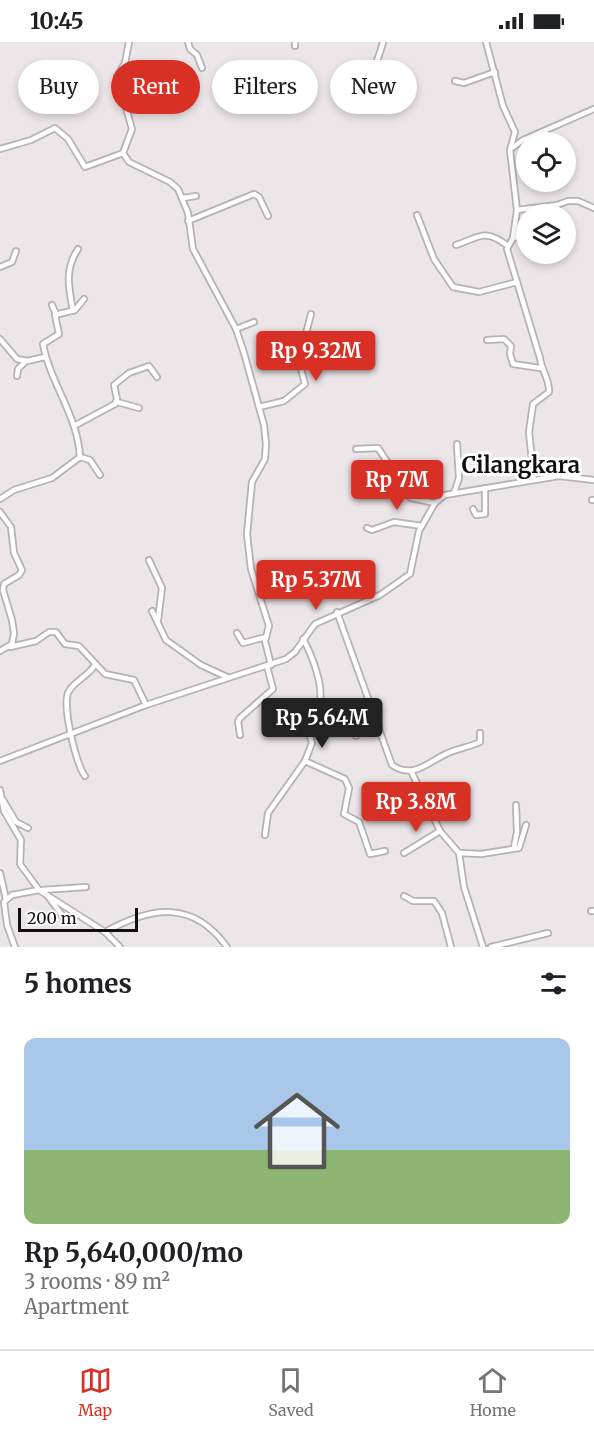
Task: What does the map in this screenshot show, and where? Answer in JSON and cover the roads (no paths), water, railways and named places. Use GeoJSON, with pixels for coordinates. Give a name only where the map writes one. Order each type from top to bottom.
{"type":"FeatureCollection","features":[{"type":"Feature","properties":{"kind":"street"},"geometry":{"type":"LineString","coordinates":[[123,153],[132,129],[117,76],[125,63],[129,42]]}},
{"type":"Feature","properties":{"kind":"street"},"geometry":{"type":"LineString","coordinates":[[188,42],[202,68]]}},
{"type":"Feature","properties":{"kind":"street"},"geometry":{"type":"LineString","coordinates":[[376,60],[383,42]]}},
{"type":"Feature","properties":{"kind":"street"},"geometry":{"type":"LineString","coordinates":[[486,42],[503,106],[515,132],[510,150],[516,204]]}},
{"type":"Feature","properties":{"kind":"street"},"geometry":{"type":"LineString","coordinates":[[455,81],[464,83],[495,72]]}},
{"type":"Feature","properties":{"kind":"street"},"geometry":{"type":"LineString","coordinates":[[510,150],[523,140],[594,109]]}},
{"type":"Feature","properties":{"kind":"street"},"geometry":{"type":"LineString","coordinates":[[0,149],[31,140],[55,128],[68,139],[85,166],[123,153]]}},
{"type":"Feature","properties":{"kind":"street"},"geometry":{"type":"LineString","coordinates":[[123,153],[129,162],[175,185],[183,198],[194,251],[236,329],[264,425],[266,454],[252,482],[247,534],[251,569],[269,626],[266,637],[273,689],[237,722],[240,735]]}},
{"type":"Feature","properties":{"kind":"street"},"geometry":{"type":"LineString","coordinates":[[188,221],[254,194],[259,197],[268,216]]}},
{"type":"Feature","properties":{"kind":"street"},"geometry":{"type":"LineString","coordinates":[[183,198],[196,196]]}},
{"type":"Feature","properties":{"kind":"street"},"geometry":{"type":"LineString","coordinates":[[560,204],[578,201],[594,208]]}},
{"type":"Feature","properties":{"kind":"street"},"geometry":{"type":"LineString","coordinates":[[417,215],[434,259],[453,287],[479,292],[517,282]]}},
{"type":"Feature","properties":{"kind":"street"},"geometry":{"type":"LineString","coordinates":[[508,246],[513,238],[516,217]]}},
{"type":"Feature","properties":{"kind":"street"},"geometry":{"type":"LineString","coordinates":[[456,245],[481,235],[492,235],[508,246],[540,358],[540,368],[550,390],[533,404],[529,432],[534,479]]}},
{"type":"Feature","properties":{"kind":"street"},"geometry":{"type":"LineString","coordinates":[[72,311],[68,267],[78,249]]}},
{"type":"Feature","properties":{"kind":"street"},"geometry":{"type":"LineString","coordinates":[[0,267],[12,262],[16,251]]}},
{"type":"Feature","properties":{"kind":"street"},"geometry":{"type":"LineString","coordinates":[[56,314],[72,311],[84,299]]}},
{"type":"Feature","properties":{"kind":"street"},"geometry":{"type":"LineString","coordinates":[[52,305],[59,334],[43,342],[45,357],[74,426],[80,457]]}},
{"type":"Feature","properties":{"kind":"street"},"geometry":{"type":"LineString","coordinates":[[259,407],[284,401],[304,384],[297,354],[304,341],[311,314]]}},
{"type":"Feature","properties":{"kind":"street"},"geometry":{"type":"LineString","coordinates":[[236,329],[254,322]]}},
{"type":"Feature","properties":{"kind":"street"},"geometry":{"type":"LineString","coordinates":[[0,339],[12,355],[27,361]]}},
{"type":"Feature","properties":{"kind":"street"},"geometry":{"type":"LineString","coordinates":[[487,340],[504,339],[511,346],[510,354],[513,363],[540,368]]}},
{"type":"Feature","properties":{"kind":"street"},"geometry":{"type":"LineString","coordinates":[[18,376],[18,369],[27,361],[45,357]]}},
{"type":"Feature","properties":{"kind":"street"},"geometry":{"type":"LineString","coordinates":[[117,402],[114,385],[122,377],[148,366],[157,377]]}},
{"type":"Feature","properties":{"kind":"street"},"geometry":{"type":"LineString","coordinates":[[74,426],[117,402],[139,408]]}},
{"type":"Feature","properties":{"kind":"street"},"geometry":{"type":"LineString","coordinates":[[454,493],[459,478],[457,444]]}},
{"type":"Feature","properties":{"kind":"street"},"geometry":{"type":"LineString","coordinates":[[357,449],[378,448],[411,498],[435,503]]}},
{"type":"Feature","properties":{"kind":"street"},"geometry":{"type":"LineString","coordinates":[[80,457],[90,460],[100,475]]}},
{"type":"Feature","properties":{"kind":"street"},"geometry":{"type":"LineString","coordinates":[[0,499],[14,490],[52,478],[80,457]]}},
{"type":"Feature","properties":{"kind":"street"},"geometry":{"type":"LineString","coordinates":[[0,761],[146,705],[293,655],[315,624],[337,612],[380,595],[410,574],[422,526],[435,503],[446,495],[559,476],[594,479]]}},
{"type":"Feature","properties":{"kind":"street"},"geometry":{"type":"LineString","coordinates":[[473,509],[477,515],[484,514],[485,488]]}},
{"type":"Feature","properties":{"kind":"street"},"geometry":{"type":"LineString","coordinates":[[0,512],[11,527],[14,553],[22,570],[20,575],[4,584],[1,590],[14,633],[10,647]]}},
{"type":"Feature","properties":{"kind":"street"},"geometry":{"type":"LineString","coordinates":[[368,528],[372,530],[394,522],[422,526]]}},
{"type":"Feature","properties":{"kind":"street"},"geometry":{"type":"LineString","coordinates":[[149,560],[162,588],[158,623]]}},
{"type":"Feature","properties":{"kind":"street"},"geometry":{"type":"LineString","coordinates":[[152,611],[166,640],[201,665],[227,677]]}},
{"type":"Feature","properties":{"kind":"street"},"geometry":{"type":"LineString","coordinates":[[337,612],[392,765],[411,771],[420,770],[456,749],[480,742],[480,733]]}},
{"type":"Feature","properties":{"kind":"street"},"geometry":{"type":"LineString","coordinates":[[0,651],[36,641],[52,631],[59,634],[65,644],[79,646],[94,665],[108,676],[134,680],[146,705]]}},
{"type":"Feature","properties":{"kind":"street"},"geometry":{"type":"LineString","coordinates":[[237,633],[243,643],[266,637]]}},
{"type":"Feature","properties":{"kind":"street"},"geometry":{"type":"LineString","coordinates":[[265,835],[268,813],[305,761],[312,743],[304,716],[319,706],[321,696],[313,663],[303,639]]}},
{"type":"Feature","properties":{"kind":"street"},"geometry":{"type":"LineString","coordinates":[[86,776],[80,770],[69,733],[67,695],[94,665]]}},
{"type":"Feature","properties":{"kind":"street"},"geometry":{"type":"LineString","coordinates":[[356,736],[357,718],[372,708]]}},
{"type":"Feature","properties":{"kind":"street"},"geometry":{"type":"LineString","coordinates":[[305,761],[345,779],[349,788],[344,814],[359,822],[370,854],[385,852]]}},
{"type":"Feature","properties":{"kind":"street"},"geometry":{"type":"LineString","coordinates":[[411,771],[440,831],[459,853],[464,887],[483,947]]}},
{"type":"Feature","properties":{"kind":"street"},"geometry":{"type":"LineString","coordinates":[[0,790],[4,811],[21,840],[20,864],[67,922]]}},
{"type":"Feature","properties":{"kind":"street"},"geometry":{"type":"LineString","coordinates":[[1,797],[12,818],[28,828]]}},
{"type":"Feature","properties":{"kind":"street"},"geometry":{"type":"LineString","coordinates":[[514,847],[517,832],[516,805]]}},
{"type":"Feature","properties":{"kind":"street"},"geometry":{"type":"LineString","coordinates":[[459,853],[481,854],[520,847],[526,825]]}},
{"type":"Feature","properties":{"kind":"street"},"geometry":{"type":"LineString","coordinates":[[404,854],[440,831]]}},
{"type":"Feature","properties":{"kind":"street"},"geometry":{"type":"LineString","coordinates":[[0,873],[6,899],[4,905],[7,925],[15,947]]}},
{"type":"Feature","properties":{"kind":"street"},"geometry":{"type":"LineString","coordinates":[[6,899],[42,890],[86,887]]}},
{"type":"Feature","properties":{"kind":"street"},"geometry":{"type":"LineString","coordinates":[[42,890],[105,932],[120,947]]}},
{"type":"Feature","properties":{"kind":"street"},"geometry":{"type":"LineString","coordinates":[[404,896],[413,901],[434,901],[442,913],[451,947]]}},
{"type":"Feature","properties":{"kind":"street"},"geometry":{"type":"LineString","coordinates":[[105,932],[141,914],[178,913],[191,915],[207,925],[227,947]]}},
{"type":"Feature","properties":{"kind":"street"},"geometry":{"type":"LineString","coordinates":[[491,947],[548,933]]}},
{"type":"Feature","properties":{"kind":"district","name":"Cilangkara"},"geometry":{"type":"Point","coordinates":[521,465]}}]}
